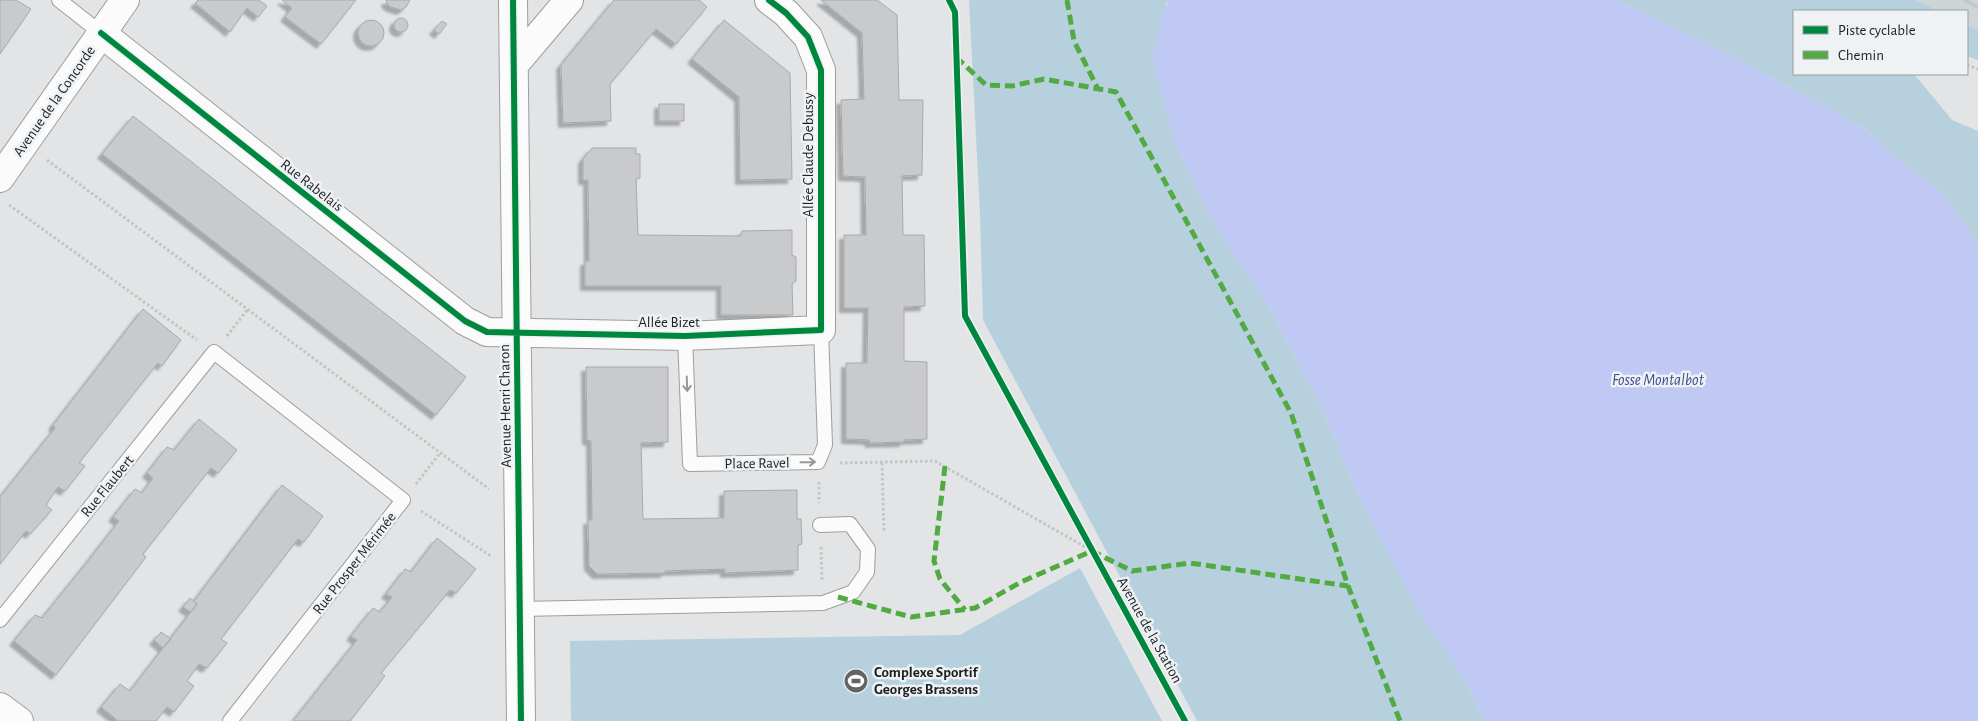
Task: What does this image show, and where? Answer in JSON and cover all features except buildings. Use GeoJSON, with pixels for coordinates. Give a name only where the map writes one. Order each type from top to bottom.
{"type":"FeatureCollection","features":[{"type":"Feature","properties":{"kind":"street","name":"Avenue de la Concorde"},"geometry":{"type":"LineString","coordinates":[[0,178],[125,0]]}},
{"type":"Feature","properties":{"kind":"street","name":"Avenue Henri Charon"},"geometry":{"type":"LineString","coordinates":[[513,0],[521,721]]}},
{"type":"Feature","properties":{"kind":"street"},"geometry":{"type":"LineString","coordinates":[[514,65],[569,0]]}},
{"type":"Feature","properties":{"kind":"street","name":"Allée Claude Debussy"},"geometry":{"type":"LineString","coordinates":[[769,0],[786,13],[808,37],[821,70],[821,330]]}},
{"type":"Feature","properties":{"kind":"street","name":"Rue Rabelais"},"geometry":{"type":"LineString","coordinates":[[101,33],[465,321],[487,332],[517,334]]}},
{"type":"Feature","properties":{"kind":"street","name":"Allée Bizet"},"geometry":{"type":"LineString","coordinates":[[517,334],[685,336],[821,330]]}},
{"type":"Feature","properties":{"kind":"street"},"geometry":{"type":"LineString","coordinates":[[0,707],[19,721]]}},
{"type":"Feature","properties":{"kind":"lane"},"geometry":{"type":"LineString","coordinates":[[59,0],[101,33]]}},
{"type":"Feature","properties":{"kind":"lane"},"geometry":{"type":"LineString","coordinates":[[818,462],[825,445],[821,330]]}},
{"type":"Feature","properties":{"kind":"lane","name":"Place Ravel"},"geometry":{"type":"LineString","coordinates":[[685,336],[690,464],[818,462]]}},
{"type":"Feature","properties":{"kind":"lane","name":"Rue Prosper Mérimée"},"geometry":{"type":"LineString","coordinates":[[214,352],[403,500],[230,721]]}},
{"type":"Feature","properties":{"kind":"lane","name":"Rue Flaubert"},"geometry":{"type":"LineString","coordinates":[[0,620],[214,352]]}},
{"type":"Feature","properties":{"kind":"lane"},"geometry":{"type":"LineString","coordinates":[[519,609],[823,603],[853,592],[868,572],[868,549],[850,524],[820,525]]}},
{"type":"Feature","properties":{"kind":"path"},"geometry":{"type":"LineString","coordinates":[[25,143],[519,511]]}},
{"type":"Feature","properties":{"kind":"path"},"geometry":{"type":"LineString","coordinates":[[8,204],[214,352],[248,309]]}},
{"type":"Feature","properties":{"kind":"path"},"geometry":{"type":"LineString","coordinates":[[440,453],[403,500],[519,574]]}},
{"type":"Feature","properties":{"kind":"path"},"geometry":{"type":"LineString","coordinates":[[823,603],[818,462],[882,463],[935,461],[1092,551]]}},
{"type":"Feature","properties":{"kind":"path"},"geometry":{"type":"LineString","coordinates":[[868,572],[885,558],[882,463]]}},
{"type":"Feature","properties":{"kind":"shaded area"},"geometry":{"type":"Polygon","coordinates":[[[969,0],[1168,0],[1166,3],[1176,146],[1209,215],[1265,300],[1320,404],[1359,497],[1464,678],[1485,721],[1197,721],[983,320],[980,214],[969,0]]]}},
{"type":"Feature","properties":{"kind":"shaded area"},"geometry":{"type":"Polygon","coordinates":[[[1616,0],[1916,0],[1937,10],[1793,10],[1793,75],[1915,75],[1952,120],[1978,131],[1978,245],[1943,193],[1892,155],[1864,128],[1723,51],[1616,0]]]}},
{"type":"Feature","properties":{"kind":"shaded area"},"geometry":{"type":"Polygon","coordinates":[[[1916,0],[1978,0],[1978,30],[1968,25],[1968,10],[1937,10],[1916,0]]]}},
{"type":"Feature","properties":{"kind":"shaded area"},"geometry":{"type":"Polygon","coordinates":[[[1968,25],[1978,30],[1978,60],[1968,56],[1968,25]]]}},
{"type":"Feature","properties":{"kind":"shaded area","name":"Complexe Sportif Georges Brassens"},"geometry":{"type":"Polygon","coordinates":[[[1080,568],[1162,721],[571,721],[570,641],[960,635],[1080,568]]]}},
{"type":"Feature","properties":{"kind":"water","name":"Fosse Montalbot"},"geometry":{"type":"Polygon","coordinates":[[[1168,0],[1616,0],[1723,51],[1864,128],[1892,155],[1943,193],[1978,245],[1978,721],[1485,721],[1464,678],[1414,603],[1359,497],[1320,404],[1265,300],[1209,215],[1176,146],[1152,57],[1168,0]]]}},
{"type":"Feature","properties":{"kind":"railway"},"geometry":{"type":"LineString","coordinates":[[1965,0],[1978,7]]}},
{"type":"Feature","properties":{"kind":"marked path"},"geometry":{"type":"LineString","coordinates":[[1067,0],[1074,41],[1098,89]]}},
{"type":"Feature","properties":{"kind":"marked path"},"geometry":{"type":"LineString","coordinates":[[956,57],[986,85],[1012,86],[1044,79],[1116,92],[1291,413],[1348,586],[1400,721]]}},
{"type":"Feature","properties":{"kind":"marked path"},"geometry":{"type":"LineString","coordinates":[[945,466],[934,561],[940,579],[965,610]]}},
{"type":"Feature","properties":{"kind":"marked path"},"geometry":{"type":"LineString","coordinates":[[838,597],[911,617],[975,608],[1021,582],[1092,551],[1132,571],[1190,563],[1348,586]]}},
{"type":"Feature","properties":{"kind":"cycle path"},"geometry":{"type":"LineString","coordinates":[[513,0],[521,721]]}},
{"type":"Feature","properties":{"kind":"cycle path"},"geometry":{"type":"LineString","coordinates":[[101,33],[465,321],[487,332],[685,336],[821,330],[821,70],[808,37],[786,13],[769,0]]}},
{"type":"Feature","properties":{"kind":"cycle path","name":"Avenue de la Station"},"geometry":{"type":"LineString","coordinates":[[949,0],[955,12],[965,316],[1185,721]]}},
{"type":"Feature","properties":{"kind":"place","name":"Complexe Sportif Georges Brassens"},"geometry":{"type":"Point","coordinates":[856,681]}}]}
